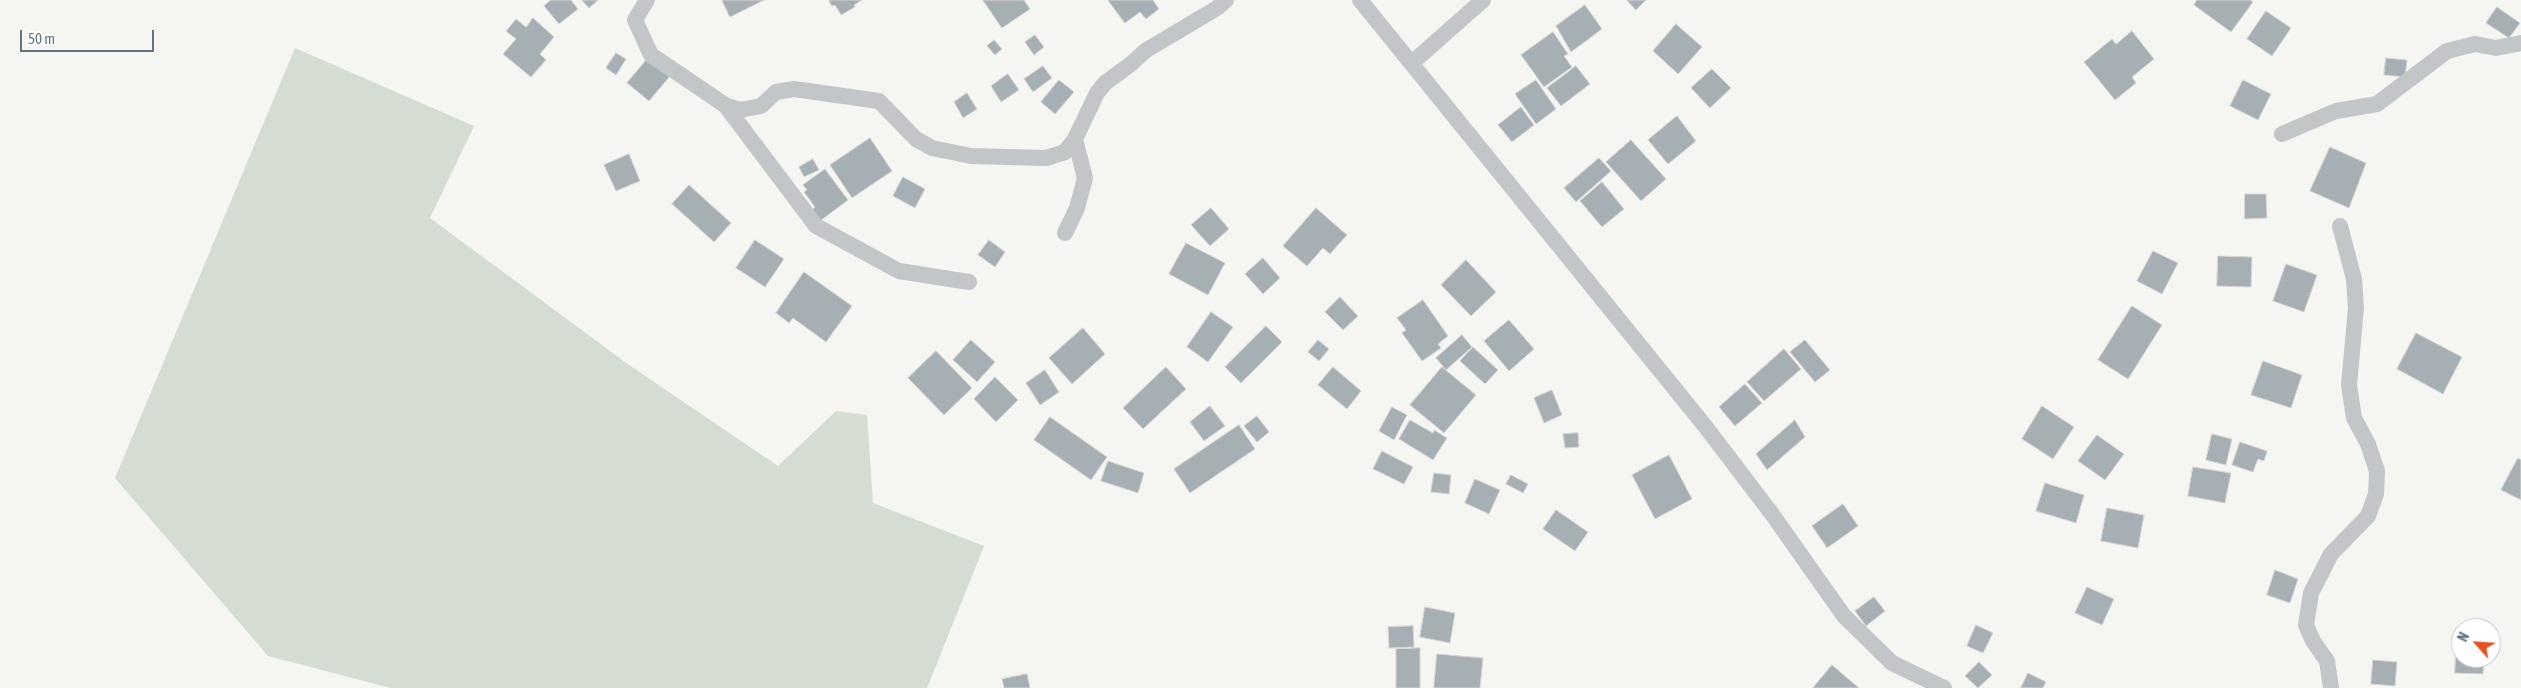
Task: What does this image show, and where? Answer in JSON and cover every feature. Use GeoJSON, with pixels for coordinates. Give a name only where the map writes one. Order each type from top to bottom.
{"type":"FeatureCollection","features":[{"type":"Feature","properties":{"kind":"street"},"geometry":{"type":"LineString","coordinates":[[647,0],[635,20],[651,55],[725,105],[740,110],[761,106],[776,92],[794,89],[878,100],[916,139],[932,148],[956,154],[1046,158],[1065,152],[1076,140],[1097,93],[1105,83],[1132,64],[1145,51],[1217,8],[1226,0]]}},
{"type":"Feature","properties":{"kind":"street"},"geometry":{"type":"LineString","coordinates":[[1360,0],[1413,62],[1705,426],[1772,514],[1844,616],[1892,662],[1944,688]]}},
{"type":"Feature","properties":{"kind":"street"},"geometry":{"type":"LineString","coordinates":[[1413,62],[1483,0]]}},
{"type":"Feature","properties":{"kind":"street"},"geometry":{"type":"LineString","coordinates":[[2282,134],[2336,111],[2377,104],[2447,51],[2475,44],[2496,48],[2521,43]]}},
{"type":"Feature","properties":{"kind":"street"},"geometry":{"type":"LineString","coordinates":[[725,105],[816,226],[899,271],[969,282]]}},
{"type":"Feature","properties":{"kind":"street"},"geometry":{"type":"LineString","coordinates":[[1065,233],[1077,208],[1085,178],[1076,140]]}},
{"type":"Feature","properties":{"kind":"street"},"geometry":{"type":"LineString","coordinates":[[2331,688],[2327,662],[2313,641],[2306,625],[2311,593],[2331,554],[2368,516],[2376,494],[2377,471],[2368,444],[2354,418],[2349,385],[2356,308],[2354,279],[2340,226]]}},
{"type":"Feature","properties":{"kind":"shaded area"},"geometry":{"type":"Polygon","coordinates":[[[295,48],[474,126],[430,218],[629,365],[778,466],[836,411],[867,415],[873,503],[984,546],[927,688],[391,688],[268,656],[115,478],[295,48]]]}},
{"type":"Feature","properties":{"kind":"building"},"geometry":{"type":"Polygon","coordinates":[[[551,0],[571,0],[578,9],[559,24],[544,6],[551,0]]]}},
{"type":"Feature","properties":{"kind":"building"},"geometry":{"type":"Polygon","coordinates":[[[582,0],[598,0],[589,8],[582,0]]]}},
{"type":"Feature","properties":{"kind":"building"},"geometry":{"type":"Polygon","coordinates":[[[722,0],[764,0],[730,17],[722,0]]]}},
{"type":"Feature","properties":{"kind":"building"},"geometry":{"type":"Polygon","coordinates":[[[829,0],[862,0],[854,5],[855,7],[841,15],[835,5],[832,6],[829,0]]]}},
{"type":"Feature","properties":{"kind":"building"},"geometry":{"type":"Polygon","coordinates":[[[983,0],[1024,0],[1030,9],[1002,28],[983,0]]]}},
{"type":"Feature","properties":{"kind":"building"},"geometry":{"type":"Polygon","coordinates":[[[1108,0],[1153,0],[1159,9],[1146,19],[1140,12],[1125,23],[1108,0]]]}},
{"type":"Feature","properties":{"kind":"building"},"geometry":{"type":"Polygon","coordinates":[[[1627,0],[1646,0],[1636,10],[1627,0]]]}},
{"type":"Feature","properties":{"kind":"building"},"geometry":{"type":"Polygon","coordinates":[[[2197,0],[2250,0],[2253,2],[2231,32],[2194,5],[2197,0]]]}},
{"type":"Feature","properties":{"kind":"building"},"geometry":{"type":"Polygon","coordinates":[[[1585,5],[1602,29],[1571,52],[1556,26],[1585,5]]]}},
{"type":"Feature","properties":{"kind":"building"},"geometry":{"type":"Polygon","coordinates":[[[2497,7],[2520,23],[2509,38],[2486,23],[2497,7]]]}},
{"type":"Feature","properties":{"kind":"building"},"geometry":{"type":"Polygon","coordinates":[[[2266,11],[2291,28],[2272,56],[2247,39],[2266,11]]]}},
{"type":"Feature","properties":{"kind":"building"},"geometry":{"type":"Polygon","coordinates":[[[533,18],[554,37],[540,54],[546,60],[531,77],[503,54],[516,39],[506,31],[516,19],[526,27],[533,18]]]}},
{"type":"Feature","properties":{"kind":"building"},"geometry":{"type":"Polygon","coordinates":[[[1676,24],[1702,47],[1678,74],[1653,51],[1676,24]]]}},
{"type":"Feature","properties":{"kind":"building"},"geometry":{"type":"Polygon","coordinates":[[[2132,31],[2154,59],[2132,77],[2136,83],[2115,100],[2084,62],[2112,39],[2116,44],[2132,31]]]}},
{"type":"Feature","properties":{"kind":"building"},"geometry":{"type":"Polygon","coordinates":[[[1553,32],[1568,54],[1564,56],[1572,67],[1544,87],[1521,55],[1553,32]]]}},
{"type":"Feature","properties":{"kind":"building"},"geometry":{"type":"Polygon","coordinates":[[[1035,35],[1044,47],[1034,55],[1025,42],[1035,35]]]}},
{"type":"Feature","properties":{"kind":"building"},"geometry":{"type":"Polygon","coordinates":[[[994,40],[1002,49],[995,55],[987,46],[994,40]]]}},
{"type":"Feature","properties":{"kind":"building"},"geometry":{"type":"Polygon","coordinates":[[[616,53],[626,59],[616,75],[606,68],[616,53]]]}},
{"type":"Feature","properties":{"kind":"building"},"geometry":{"type":"Polygon","coordinates":[[[648,58],[670,76],[649,101],[627,83],[648,58]]]}},
{"type":"Feature","properties":{"kind":"building"},"geometry":{"type":"Polygon","coordinates":[[[2386,58],[2407,60],[2405,77],[2384,75],[2386,58]]]}},
{"type":"Feature","properties":{"kind":"building"},"geometry":{"type":"Polygon","coordinates":[[[1043,66],[1052,78],[1033,92],[1024,79],[1043,66]]]}},
{"type":"Feature","properties":{"kind":"building"},"geometry":{"type":"Polygon","coordinates":[[[1576,66],[1590,84],[1561,106],[1547,88],[1576,66]]]}},
{"type":"Feature","properties":{"kind":"building"},"geometry":{"type":"Polygon","coordinates":[[[1712,69],[1731,88],[1710,108],[1691,88],[1712,69]]]}},
{"type":"Feature","properties":{"kind":"building"},"geometry":{"type":"Polygon","coordinates":[[[1008,74],[1019,90],[1001,102],[991,86],[1008,74]]]}},
{"type":"Feature","properties":{"kind":"building"},"geometry":{"type":"Polygon","coordinates":[[[1059,80],[1074,92],[1055,114],[1041,102],[1059,80]]]}},
{"type":"Feature","properties":{"kind":"building"},"geometry":{"type":"Polygon","coordinates":[[[1536,80],[1556,109],[1536,124],[1515,94],[1536,80]]]}},
{"type":"Feature","properties":{"kind":"building"},"geometry":{"type":"Polygon","coordinates":[[[2243,80],[2271,94],[2258,120],[2230,106],[2243,80]]]}},
{"type":"Feature","properties":{"kind":"building"},"geometry":{"type":"Polygon","coordinates":[[[967,93],[977,109],[963,118],[954,102],[967,93]]]}},
{"type":"Feature","properties":{"kind":"building"},"geometry":{"type":"Polygon","coordinates":[[[1521,107],[1534,125],[1512,142],[1498,125],[1521,107]]]}},
{"type":"Feature","properties":{"kind":"building"},"geometry":{"type":"Polygon","coordinates":[[[1677,116],[1696,141],[1668,164],[1648,140],[1677,116]]]}},
{"type":"Feature","properties":{"kind":"building"},"geometry":{"type":"Polygon","coordinates":[[[870,138],[892,171],[852,198],[830,165],[870,138]]]}},
{"type":"Feature","properties":{"kind":"building"},"geometry":{"type":"Polygon","coordinates":[[[1631,140],[1666,179],[1641,201],[1606,162],[1631,140]]]}},
{"type":"Feature","properties":{"kind":"building"},"geometry":{"type":"Polygon","coordinates":[[[2330,147],[2366,163],[2349,208],[2310,191],[2330,147]]]}},
{"type":"Feature","properties":{"kind":"building"},"geometry":{"type":"Polygon","coordinates":[[[629,154],[640,181],[616,191],[604,165],[629,154]]]}},
{"type":"Feature","properties":{"kind":"building"},"geometry":{"type":"Polygon","coordinates":[[[1599,158],[1611,171],[1576,202],[1564,188],[1599,158]]]}},
{"type":"Feature","properties":{"kind":"building"},"geometry":{"type":"Polygon","coordinates":[[[813,159],[819,170],[804,177],[799,167],[813,159]]]}},
{"type":"Feature","properties":{"kind":"building"},"geometry":{"type":"Polygon","coordinates":[[[825,169],[848,200],[820,221],[812,210],[815,207],[804,192],[807,190],[803,185],[825,169]]]}},
{"type":"Feature","properties":{"kind":"building"},"geometry":{"type":"Polygon","coordinates":[[[903,177],[925,189],[915,208],[893,196],[903,177]]]}},
{"type":"Feature","properties":{"kind":"building"},"geometry":{"type":"Polygon","coordinates":[[[1602,182],[1624,209],[1602,227],[1580,201],[1602,182]]]}},
{"type":"Feature","properties":{"kind":"building"},"geometry":{"type":"Polygon","coordinates":[[[689,185],[731,223],[714,242],[672,204],[689,185]]]}},
{"type":"Feature","properties":{"kind":"building"},"geometry":{"type":"Polygon","coordinates":[[[2245,194],[2266,194],[2267,218],[2245,219],[2245,194]]]}},
{"type":"Feature","properties":{"kind":"building"},"geometry":{"type":"Polygon","coordinates":[[[1211,208],[1229,229],[1210,246],[1191,225],[1211,208]]]}},
{"type":"Feature","properties":{"kind":"building"},"geometry":{"type":"Polygon","coordinates":[[[1316,208],[1347,235],[1330,254],[1323,248],[1307,266],[1283,246],[1316,208]]]}},
{"type":"Feature","properties":{"kind":"building"},"geometry":{"type":"Polygon","coordinates":[[[755,240],[784,259],[765,287],[736,268],[755,240]]]}},
{"type":"Feature","properties":{"kind":"building"},"geometry":{"type":"Polygon","coordinates":[[[989,240],[1005,252],[995,267],[978,255],[989,240]]]}},
{"type":"Feature","properties":{"kind":"building"},"geometry":{"type":"Polygon","coordinates":[[[1186,243],[1225,263],[1208,295],[1169,274],[1186,243]]]}},
{"type":"Feature","properties":{"kind":"building"},"geometry":{"type":"Polygon","coordinates":[[[2153,251],[2178,263],[2162,294],[2137,281],[2153,251]]]}},
{"type":"Feature","properties":{"kind":"building"},"geometry":{"type":"Polygon","coordinates":[[[2218,256],[2252,257],[2251,287],[2217,286],[2218,256]]]}},
{"type":"Feature","properties":{"kind":"building"},"geometry":{"type":"Polygon","coordinates":[[[1263,258],[1280,278],[1263,294],[1245,274],[1263,258]]]}},
{"type":"Feature","properties":{"kind":"building"},"geometry":{"type":"Polygon","coordinates":[[[1466,260],[1496,292],[1471,316],[1441,285],[1466,260]]]}},
{"type":"Feature","properties":{"kind":"building"},"geometry":{"type":"Polygon","coordinates":[[[2286,264],[2317,275],[2304,312],[2273,301],[2286,264]]]}},
{"type":"Feature","properties":{"kind":"building"},"geometry":{"type":"Polygon","coordinates":[[[804,272],[852,306],[826,342],[793,318],[789,323],[776,313],[804,272]]]}},
{"type":"Feature","properties":{"kind":"building"},"geometry":{"type":"Polygon","coordinates":[[[1340,297],[1358,316],[1343,330],[1325,312],[1340,297]]]}},
{"type":"Feature","properties":{"kind":"building"},"geometry":{"type":"Polygon","coordinates":[[[1423,300],[1448,336],[1438,344],[1441,348],[1422,361],[1402,333],[1406,330],[1397,318],[1423,300]]]}},
{"type":"Feature","properties":{"kind":"building"},"geometry":{"type":"Polygon","coordinates":[[[2132,306],[2162,325],[2128,379],[2098,360],[2132,306]]]}},
{"type":"Feature","properties":{"kind":"building"},"geometry":{"type":"Polygon","coordinates":[[[1211,312],[1233,327],[1208,362],[1187,347],[1211,312]]]}},
{"type":"Feature","properties":{"kind":"building"},"geometry":{"type":"Polygon","coordinates":[[[1509,320],[1534,349],[1509,371],[1484,341],[1509,320]]]}},
{"type":"Feature","properties":{"kind":"building"},"geometry":{"type":"Polygon","coordinates":[[[1266,326],[1282,342],[1241,383],[1225,367],[1266,326]]]}},
{"type":"Feature","properties":{"kind":"building"},"geometry":{"type":"Polygon","coordinates":[[[1083,328],[1105,354],[1072,384],[1049,358],[1083,328]]]}},
{"type":"Feature","properties":{"kind":"building"},"geometry":{"type":"Polygon","coordinates":[[[2416,333],[2462,357],[2443,394],[2397,369],[2416,333]]]}},
{"type":"Feature","properties":{"kind":"building"},"geometry":{"type":"Polygon","coordinates":[[[1462,335],[1472,347],[1446,370],[1436,358],[1462,335]]]}},
{"type":"Feature","properties":{"kind":"building"},"geometry":{"type":"Polygon","coordinates":[[[971,340],[995,362],[977,382],[953,360],[971,340]]]}},
{"type":"Feature","properties":{"kind":"building"},"geometry":{"type":"Polygon","coordinates":[[[1318,340],[1329,349],[1319,361],[1308,352],[1318,340]]]}},
{"type":"Feature","properties":{"kind":"building"},"geometry":{"type":"Polygon","coordinates":[[[1805,340],[1830,370],[1815,382],[1790,352],[1805,340]]]}},
{"type":"Feature","properties":{"kind":"building"},"geometry":{"type":"Polygon","coordinates":[[[1473,347],[1498,370],[1485,384],[1460,361],[1473,347]]]}},
{"type":"Feature","properties":{"kind":"building"},"geometry":{"type":"Polygon","coordinates":[[[1784,349],[1801,369],[1764,401],[1747,382],[1784,349]]]}},
{"type":"Feature","properties":{"kind":"building"},"geometry":{"type":"Polygon","coordinates":[[[936,351],[972,388],[944,415],[908,378],[936,351]]]}},
{"type":"Feature","properties":{"kind":"building"},"geometry":{"type":"Polygon","coordinates":[[[2263,361],[2302,375],[2291,408],[2251,395],[2263,361]]]}},
{"type":"Feature","properties":{"kind":"building"},"geometry":{"type":"Polygon","coordinates":[[[1166,367],[1186,389],[1143,429],[1123,408],[1166,367]]]}},
{"type":"Feature","properties":{"kind":"building"},"geometry":{"type":"Polygon","coordinates":[[[1333,367],[1361,391],[1347,409],[1318,385],[1333,367]]]}},
{"type":"Feature","properties":{"kind":"building"},"geometry":{"type":"Polygon","coordinates":[[[1442,367],[1476,395],[1444,433],[1410,405],[1442,367]]]}},
{"type":"Feature","properties":{"kind":"building"},"geometry":{"type":"Polygon","coordinates":[[[1045,370],[1059,392],[1040,405],[1026,383],[1045,370]]]}},
{"type":"Feature","properties":{"kind":"building"},"geometry":{"type":"Polygon","coordinates":[[[995,377],[1018,400],[996,422],[974,399],[995,377]]]}},
{"type":"Feature","properties":{"kind":"building"},"geometry":{"type":"Polygon","coordinates":[[[1745,384],[1762,403],[1735,426],[1719,407],[1745,384]]]}},
{"type":"Feature","properties":{"kind":"building"},"geometry":{"type":"Polygon","coordinates":[[[1552,390],[1562,415],[1544,423],[1534,398],[1552,390]]]}},
{"type":"Feature","properties":{"kind":"building"},"geometry":{"type":"Polygon","coordinates":[[[1210,406],[1225,426],[1204,441],[1190,422],[1210,406]]]}},
{"type":"Feature","properties":{"kind":"building"},"geometry":{"type":"Polygon","coordinates":[[[2042,406],[2074,427],[2053,459],[2022,439],[2042,406]]]}},
{"type":"Feature","properties":{"kind":"building"},"geometry":{"type":"Polygon","coordinates":[[[1392,407],[1407,415],[1394,440],[1379,431],[1392,407]]]}},
{"type":"Feature","properties":{"kind":"building"},"geometry":{"type":"Polygon","coordinates":[[[1257,416],[1269,432],[1257,442],[1244,426],[1257,416]]]}},
{"type":"Feature","properties":{"kind":"building"},"geometry":{"type":"Polygon","coordinates":[[[1050,417],[1107,457],[1091,480],[1034,440],[1050,417]]]}},
{"type":"Feature","properties":{"kind":"building"},"geometry":{"type":"Polygon","coordinates":[[[1410,420],[1433,433],[1434,430],[1447,438],[1433,460],[1399,439],[1410,420]]]}},
{"type":"Feature","properties":{"kind":"building"},"geometry":{"type":"Polygon","coordinates":[[[1795,420],[1805,437],[1767,470],[1756,454],[1795,420]]]}},
{"type":"Feature","properties":{"kind":"building"},"geometry":{"type":"Polygon","coordinates":[[[1239,425],[1255,449],[1190,493],[1174,469],[1239,425]]]}},
{"type":"Feature","properties":{"kind":"building"},"geometry":{"type":"Polygon","coordinates":[[[1578,433],[1579,447],[1565,448],[1563,434],[1578,433]]]}},
{"type":"Feature","properties":{"kind":"building"},"geometry":{"type":"Polygon","coordinates":[[[2212,434],[2232,439],[2226,465],[2206,460],[2212,434]]]}},
{"type":"Feature","properties":{"kind":"building"},"geometry":{"type":"Polygon","coordinates":[[[2097,435],[2124,454],[2105,480],[2078,461],[2097,435]]]}},
{"type":"Feature","properties":{"kind":"building"},"geometry":{"type":"Polygon","coordinates":[[[2240,442],[2267,451],[2264,461],[2258,459],[2253,472],[2232,465],[2240,442]]]}},
{"type":"Feature","properties":{"kind":"building"},"geometry":{"type":"Polygon","coordinates":[[[1382,451],[1413,467],[1404,484],[1373,469],[1382,451]]]}},
{"type":"Feature","properties":{"kind":"building"},"geometry":{"type":"Polygon","coordinates":[[[1669,455],[1692,499],[1655,519],[1632,475],[1669,455]]]}},
{"type":"Feature","properties":{"kind":"building"},"geometry":{"type":"Polygon","coordinates":[[[2518,458],[2521,460],[2521,500],[2501,490],[2518,458]]]}},
{"type":"Feature","properties":{"kind":"building"},"geometry":{"type":"Polygon","coordinates":[[[1108,461],[1144,473],[1138,493],[1101,481],[1108,461]]]}},
{"type":"Feature","properties":{"kind":"building"},"geometry":{"type":"Polygon","coordinates":[[[2193,467],[2231,473],[2225,503],[2188,496],[2193,467]]]}},
{"type":"Feature","properties":{"kind":"building"},"geometry":{"type":"Polygon","coordinates":[[[1434,473],[1451,475],[1449,494],[1431,492],[1434,473]]]}},
{"type":"Feature","properties":{"kind":"building"},"geometry":{"type":"Polygon","coordinates":[[[1511,475],[1528,484],[1523,493],[1506,484],[1511,475]]]}},
{"type":"Feature","properties":{"kind":"building"},"geometry":{"type":"Polygon","coordinates":[[[1475,479],[1500,490],[1489,514],[1465,503],[1475,479]]]}},
{"type":"Feature","properties":{"kind":"building"},"geometry":{"type":"Polygon","coordinates":[[[2045,483],[2084,495],[2076,523],[2036,511],[2045,483]]]}},
{"type":"Feature","properties":{"kind":"building"},"geometry":{"type":"Polygon","coordinates":[[[1843,504],[1858,526],[1827,548],[1812,526],[1843,504]]]}},
{"type":"Feature","properties":{"kind":"building"},"geometry":{"type":"Polygon","coordinates":[[[2107,508],[2144,515],[2138,548],[2101,541],[2107,508]]]}},
{"type":"Feature","properties":{"kind":"building"},"geometry":{"type":"Polygon","coordinates":[[[1556,510],[1588,532],[1575,551],[1543,529],[1556,510]]]}},
{"type":"Feature","properties":{"kind":"building"},"geometry":{"type":"Polygon","coordinates":[[[2275,570],[2298,579],[2290,603],[2267,595],[2275,570]]]}},
{"type":"Feature","properties":{"kind":"building"},"geometry":{"type":"Polygon","coordinates":[[[2087,587],[2114,599],[2102,625],[2075,613],[2087,587]]]}},
{"type":"Feature","properties":{"kind":"building"},"geometry":{"type":"Polygon","coordinates":[[[1874,597],[1885,611],[1866,626],[1855,611],[1874,597]]]}},
{"type":"Feature","properties":{"kind":"building"},"geometry":{"type":"Polygon","coordinates":[[[1425,607],[1455,613],[1450,643],[1420,637],[1425,607]]]}},
{"type":"Feature","properties":{"kind":"building"},"geometry":{"type":"Polygon","coordinates":[[[1976,625],[1993,633],[1983,653],[1967,646],[1976,625]]]}},
{"type":"Feature","properties":{"kind":"building"},"geometry":{"type":"Polygon","coordinates":[[[1413,626],[1414,647],[1389,648],[1388,627],[1413,626]]]}},
{"type":"Feature","properties":{"kind":"building"},"geometry":{"type":"Polygon","coordinates":[[[1420,648],[1420,688],[1396,688],[1396,649],[1420,648]]]}},
{"type":"Feature","properties":{"kind":"building"},"geometry":{"type":"Polygon","coordinates":[[[1437,654],[1483,658],[1480,688],[1434,688],[1437,654]]]}},
{"type":"Feature","properties":{"kind":"building"},"geometry":{"type":"Polygon","coordinates":[[[2373,660],[2397,662],[2395,686],[2371,684],[2373,660]]]}},
{"type":"Feature","properties":{"kind":"building"},"geometry":{"type":"Polygon","coordinates":[[[1979,662],[1992,675],[1978,688],[1965,676],[1979,662]]]}},
{"type":"Feature","properties":{"kind":"building"},"geometry":{"type":"Polygon","coordinates":[[[1832,665],[1859,688],[1813,688],[1832,665]]]}},
{"type":"Feature","properties":{"kind":"building"},"geometry":{"type":"Polygon","coordinates":[[[2455,668],[2483,668],[2483,674],[2455,673],[2455,668]]]}},
{"type":"Feature","properties":{"kind":"building"},"geometry":{"type":"Polygon","coordinates":[[[2028,673],[2046,682],[2043,688],[2021,688],[2028,673]]]}},
{"type":"Feature","properties":{"kind":"building"},"geometry":{"type":"Polygon","coordinates":[[[1027,674],[1030,688],[1004,688],[1002,679],[1027,674]]]}}]}
